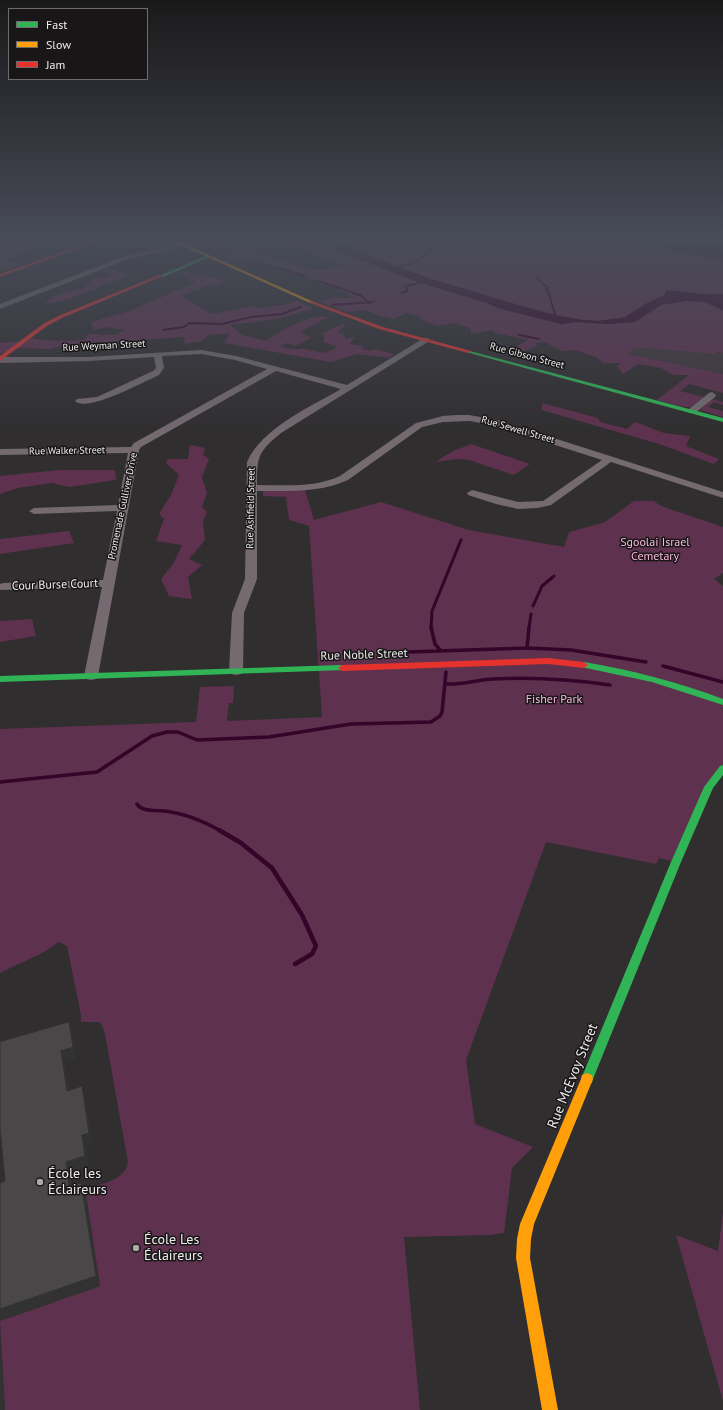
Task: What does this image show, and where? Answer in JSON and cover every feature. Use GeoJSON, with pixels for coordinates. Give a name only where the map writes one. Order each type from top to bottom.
{"type":"FeatureCollection","features":[{"type":"Feature","properties":{"kind":"street"},"geometry":{"type":"LineString","coordinates":[[0,360],[45,325],[93,304]]}},
{"type":"Feature","properties":{"kind":"street","name":"Rue Gibson Street"},"geometry":{"type":"LineString","coordinates":[[316,304],[381,328],[723,420]]}},
{"type":"Feature","properties":{"kind":"street","name":"Rue Ashfield Street"},"geometry":{"type":"LineString","coordinates":[[236,672],[238,613],[251,580],[252,462],[262,444],[278,431],[427,340]]}},
{"type":"Feature","properties":{"kind":"street","name":"Rue Weyman Street"},"geometry":{"type":"LineString","coordinates":[[0,360],[89,359],[186,352],[214,354],[236,358],[349,388]]}},
{"type":"Feature","properties":{"kind":"street"},"geometry":{"type":"LineString","coordinates":[[80,401],[99,399],[156,373],[160,368],[158,354]]}},
{"type":"Feature","properties":{"kind":"street","name":"Promenade Gulliver Drive"},"geometry":{"type":"LineString","coordinates":[[91,676],[134,450],[137,445],[274,368]]}},
{"type":"Feature","properties":{"kind":"street"},"geometry":{"type":"LineString","coordinates":[[692,411],[712,395]]}},
{"type":"Feature","properties":{"kind":"street","name":"Rue Sewell Street"},"geometry":{"type":"LineString","coordinates":[[251,488],[315,486],[339,481],[419,425],[442,419],[469,418],[494,422],[723,495]]}},
{"type":"Feature","properties":{"kind":"street","name":"Rue Walker Street"},"geometry":{"type":"LineString","coordinates":[[0,452],[134,450]]}},
{"type":"Feature","properties":{"kind":"street"},"geometry":{"type":"LineString","coordinates":[[472,493],[512,505],[538,506],[547,503],[609,459]]}},
{"type":"Feature","properties":{"kind":"street"},"geometry":{"type":"LineString","coordinates":[[34,512],[123,508]]}},
{"type":"Feature","properties":{"kind":"street","name":"Cour Burse Court"},"geometry":{"type":"LineString","coordinates":[[3,587],[108,584]]}},
{"type":"Feature","properties":{"kind":"street","name":"Rue Noble Street"},"geometry":{"type":"LineString","coordinates":[[0,679],[548,661],[615,669],[648,676],[694,690],[723,702]]}},
{"type":"Feature","properties":{"kind":"street","name":"Rue McEvoy Street"},"geometry":{"type":"LineString","coordinates":[[550,1410],[523,1258],[524,1239],[527,1224],[680,854],[709,787],[723,768]]}},
{"type":"Feature","properties":{"kind":"shaded area"},"geometry":{"type":"Polygon","coordinates":[[[489,304],[514,304],[555,315],[599,321],[625,317],[646,304],[668,304],[661,305],[635,322],[607,324],[576,322],[561,324],[498,308],[489,304]]]}},
{"type":"Feature","properties":{"kind":"shaded area"},"geometry":{"type":"Polygon","coordinates":[[[708,304],[723,304],[723,310],[708,304]]]}},
{"type":"Feature","properties":{"kind":"shaded area"},"geometry":{"type":"Polygon","coordinates":[[[635,345],[723,353],[723,374],[628,354],[635,345]]]}},
{"type":"Feature","properties":{"kind":"green space"},"geometry":{"type":"Polygon","coordinates":[[[146,304],[194,304],[212,314],[253,306],[260,308],[287,304],[303,304],[313,309],[277,319],[230,325],[242,335],[266,341],[279,332],[305,320],[321,316],[328,317],[300,332],[311,338],[295,346],[287,343],[280,346],[289,349],[305,349],[324,353],[336,348],[335,346],[323,342],[325,337],[322,333],[343,324],[346,325],[337,332],[343,334],[346,339],[355,337],[350,344],[362,346],[363,349],[370,351],[374,349],[394,354],[389,358],[357,354],[331,362],[224,343],[230,333],[208,335],[202,341],[185,344],[184,337],[64,345],[51,349],[15,348],[0,354],[0,343],[24,341],[28,338],[57,341],[84,340],[89,334],[114,335],[125,330],[105,327],[94,330],[91,322],[130,311],[146,304]]]}},
{"type":"Feature","properties":{"kind":"green space"},"geometry":{"type":"Polygon","coordinates":[[[325,304],[489,304],[498,308],[561,324],[576,322],[607,324],[634,322],[661,305],[708,304],[723,310],[723,353],[718,352],[716,354],[635,347],[628,354],[723,374],[723,393],[689,384],[680,391],[704,397],[691,407],[684,407],[657,400],[689,375],[674,375],[661,368],[638,364],[623,374],[617,366],[621,363],[603,363],[596,357],[575,350],[562,351],[545,342],[535,343],[538,345],[525,351],[517,349],[517,346],[528,340],[496,333],[491,330],[472,334],[470,332],[471,328],[454,323],[437,326],[423,320],[419,316],[407,313],[393,319],[376,315],[366,310],[347,312],[325,304]]]}},
{"type":"Feature","properties":{"kind":"green space"},"geometry":{"type":"Polygon","coordinates":[[[515,304],[646,304],[625,317],[599,321],[555,315],[515,304]]]}},
{"type":"Feature","properties":{"kind":"green space"},"geometry":{"type":"Polygon","coordinates":[[[712,399],[723,402],[723,405],[714,402],[708,407],[723,411],[723,417],[700,410],[712,399]]]}},
{"type":"Feature","properties":{"kind":"green space"},"geometry":{"type":"Polygon","coordinates":[[[542,403],[598,418],[600,422],[627,429],[635,422],[664,433],[690,436],[686,446],[719,459],[714,464],[659,444],[542,410],[542,403]]]}},
{"type":"Feature","properties":{"kind":"green space"},"geometry":{"type":"Polygon","coordinates":[[[471,444],[530,464],[514,475],[469,460],[457,459],[435,462],[453,451],[471,444]]]}},
{"type":"Feature","properties":{"kind":"green space"},"geometry":{"type":"Polygon","coordinates":[[[190,445],[205,448],[203,455],[209,459],[202,477],[207,493],[202,507],[207,512],[203,521],[205,540],[189,559],[202,565],[188,577],[192,599],[169,596],[161,579],[173,564],[182,545],[156,541],[164,519],[159,514],[171,495],[179,475],[166,463],[168,459],[188,459],[190,445]]]}},
{"type":"Feature","properties":{"kind":"green space"},"geometry":{"type":"Polygon","coordinates":[[[59,470],[115,470],[116,480],[69,487],[52,483],[18,488],[0,494],[0,476],[59,470]]]}},
{"type":"Feature","properties":{"kind":"green space"},"geometry":{"type":"Polygon","coordinates":[[[305,490],[314,520],[381,502],[469,530],[564,547],[569,532],[605,522],[634,501],[654,501],[661,506],[723,527],[723,573],[714,579],[723,586],[723,768],[676,862],[659,858],[656,864],[546,842],[466,1060],[475,1124],[533,1147],[512,1168],[504,1233],[491,1235],[404,1237],[420,1410],[5,1410],[0,1321],[100,1286],[85,1189],[117,1178],[122,1174],[128,1162],[105,1034],[102,1025],[99,1022],[81,1022],[81,1015],[67,946],[59,942],[44,952],[0,973],[0,729],[196,722],[200,687],[234,686],[233,703],[229,703],[227,721],[322,717],[309,526],[289,520],[286,497],[263,496],[263,491],[305,490]]]}},
{"type":"Feature","properties":{"kind":"green space"},"geometry":{"type":"Polygon","coordinates":[[[69,531],[74,543],[0,554],[0,539],[69,531]]]}},
{"type":"Feature","properties":{"kind":"green space"},"geometry":{"type":"Polygon","coordinates":[[[32,619],[36,636],[0,642],[0,621],[32,619]]]}},
{"type":"Feature","properties":{"kind":"green space"},"geometry":{"type":"Polygon","coordinates":[[[723,1212],[723,1401],[676,1235],[718,1251],[723,1212]]]}},
{"type":"Feature","properties":{"kind":"building","name":"École les Éclaireurs"},"geometry":{"type":"Polygon","coordinates":[[[69,1022],[73,1047],[61,1051],[67,1091],[82,1086],[89,1133],[82,1135],[85,1156],[66,1162],[69,1187],[81,1183],[96,1276],[0,1309],[0,1183],[5,1181],[0,1128],[0,1042],[69,1022]]]}},
{"type":"Feature","properties":{"kind":"waterway"},"geometry":{"type":"LineString","coordinates":[[332,305],[348,304]]}},
{"type":"Feature","properties":{"kind":"waterway"},"geometry":{"type":"LineString","coordinates":[[552,304],[555,315]]}},
{"type":"Feature","properties":{"kind":"waterway"},"geometry":{"type":"LineString","coordinates":[[163,330],[184,327],[189,323],[222,324],[251,317],[282,314],[301,307]]}},
{"type":"Feature","properties":{"kind":"waterway"},"geometry":{"type":"LineString","coordinates":[[521,335],[519,335],[539,339]]}},
{"type":"Feature","properties":{"kind":"waterway"},"geometry":{"type":"LineString","coordinates":[[431,627],[432,611],[461,540]]}},
{"type":"Feature","properties":{"kind":"waterway"},"geometry":{"type":"LineString","coordinates":[[533,606],[542,586],[554,576]]}},
{"type":"Feature","properties":{"kind":"waterway"},"geometry":{"type":"LineString","coordinates":[[529,628],[531,614]]}},
{"type":"Feature","properties":{"kind":"waterway"},"geometry":{"type":"LineString","coordinates":[[431,627],[435,644],[441,651]]}},
{"type":"Feature","properties":{"kind":"waterway"},"geometry":{"type":"LineString","coordinates":[[527,648],[529,627]]}},
{"type":"Feature","properties":{"kind":"waterway"},"geometry":{"type":"LineString","coordinates":[[441,651],[527,648]]}},
{"type":"Feature","properties":{"kind":"waterway"},"geometry":{"type":"LineString","coordinates":[[527,648],[571,650],[646,662]]}},
{"type":"Feature","properties":{"kind":"waterway"},"geometry":{"type":"LineString","coordinates":[[378,653],[441,651]]}},
{"type":"Feature","properties":{"kind":"waterway"},"geometry":{"type":"LineString","coordinates":[[344,654],[364,653]]}},
{"type":"Feature","properties":{"kind":"waterway"},"geometry":{"type":"LineString","coordinates":[[663,666],[723,682]]}},
{"type":"Feature","properties":{"kind":"waterway"},"geometry":{"type":"LineString","coordinates":[[0,782],[97,772],[152,736],[167,732],[178,732],[197,740],[269,737],[351,724],[431,722],[440,716],[442,712],[446,672]]}},
{"type":"Feature","properties":{"kind":"waterway"},"geometry":{"type":"LineString","coordinates":[[445,684],[457,684],[493,679],[537,678],[610,685]]}},
{"type":"Feature","properties":{"kind":"waterway"},"geometry":{"type":"LineString","coordinates":[[137,804],[139,807],[149,810],[171,812],[186,816],[219,830]]}},
{"type":"Feature","properties":{"kind":"waterway"},"geometry":{"type":"LineString","coordinates":[[219,830],[241,843],[272,868],[302,915],[316,946],[312,954],[295,964]]}},
{"type":"Feature","properties":{"kind":"traffic: fast"},"geometry":{"type":"LineString","coordinates":[[468,351],[723,420]]}},
{"type":"Feature","properties":{"kind":"traffic: fast"},"geometry":{"type":"LineString","coordinates":[[584,665],[620,671],[655,680],[723,702]]}},
{"type":"Feature","properties":{"kind":"traffic: fast"},"geometry":{"type":"LineString","coordinates":[[0,679],[342,668]]}},
{"type":"Feature","properties":{"kind":"traffic: fast"},"geometry":{"type":"LineString","coordinates":[[587,1079],[676,862],[709,787],[723,768]]}},
{"type":"Feature","properties":{"kind":"traffic: slow"},"geometry":{"type":"LineString","coordinates":[[550,1410],[523,1258],[524,1239],[527,1224],[587,1079]]}},
{"type":"Feature","properties":{"kind":"traffic: jam"},"geometry":{"type":"LineString","coordinates":[[0,359],[45,325],[93,304]]}},
{"type":"Feature","properties":{"kind":"traffic: jam"},"geometry":{"type":"LineString","coordinates":[[317,304],[381,328],[468,351]]}},
{"type":"Feature","properties":{"kind":"traffic: jam"},"geometry":{"type":"LineString","coordinates":[[342,668],[548,661],[584,665]]}},
{"type":"Feature","properties":{"kind":"place","name":"École les Éclaireurs"},"geometry":{"type":"Point","coordinates":[40,1182]}},
{"type":"Feature","properties":{"kind":"place","name":"École Les Éclaireurs"},"geometry":{"type":"Point","coordinates":[136,1248]}},
{"type":"Feature","properties":{"kind":"park label","name":"Sgoolai Israel Cemetary"},"geometry":{"type":"Point","coordinates":[655,550]}},
{"type":"Feature","properties":{"kind":"park label","name":"Fisher Park"},"geometry":{"type":"Point","coordinates":[554,700]}}]}
